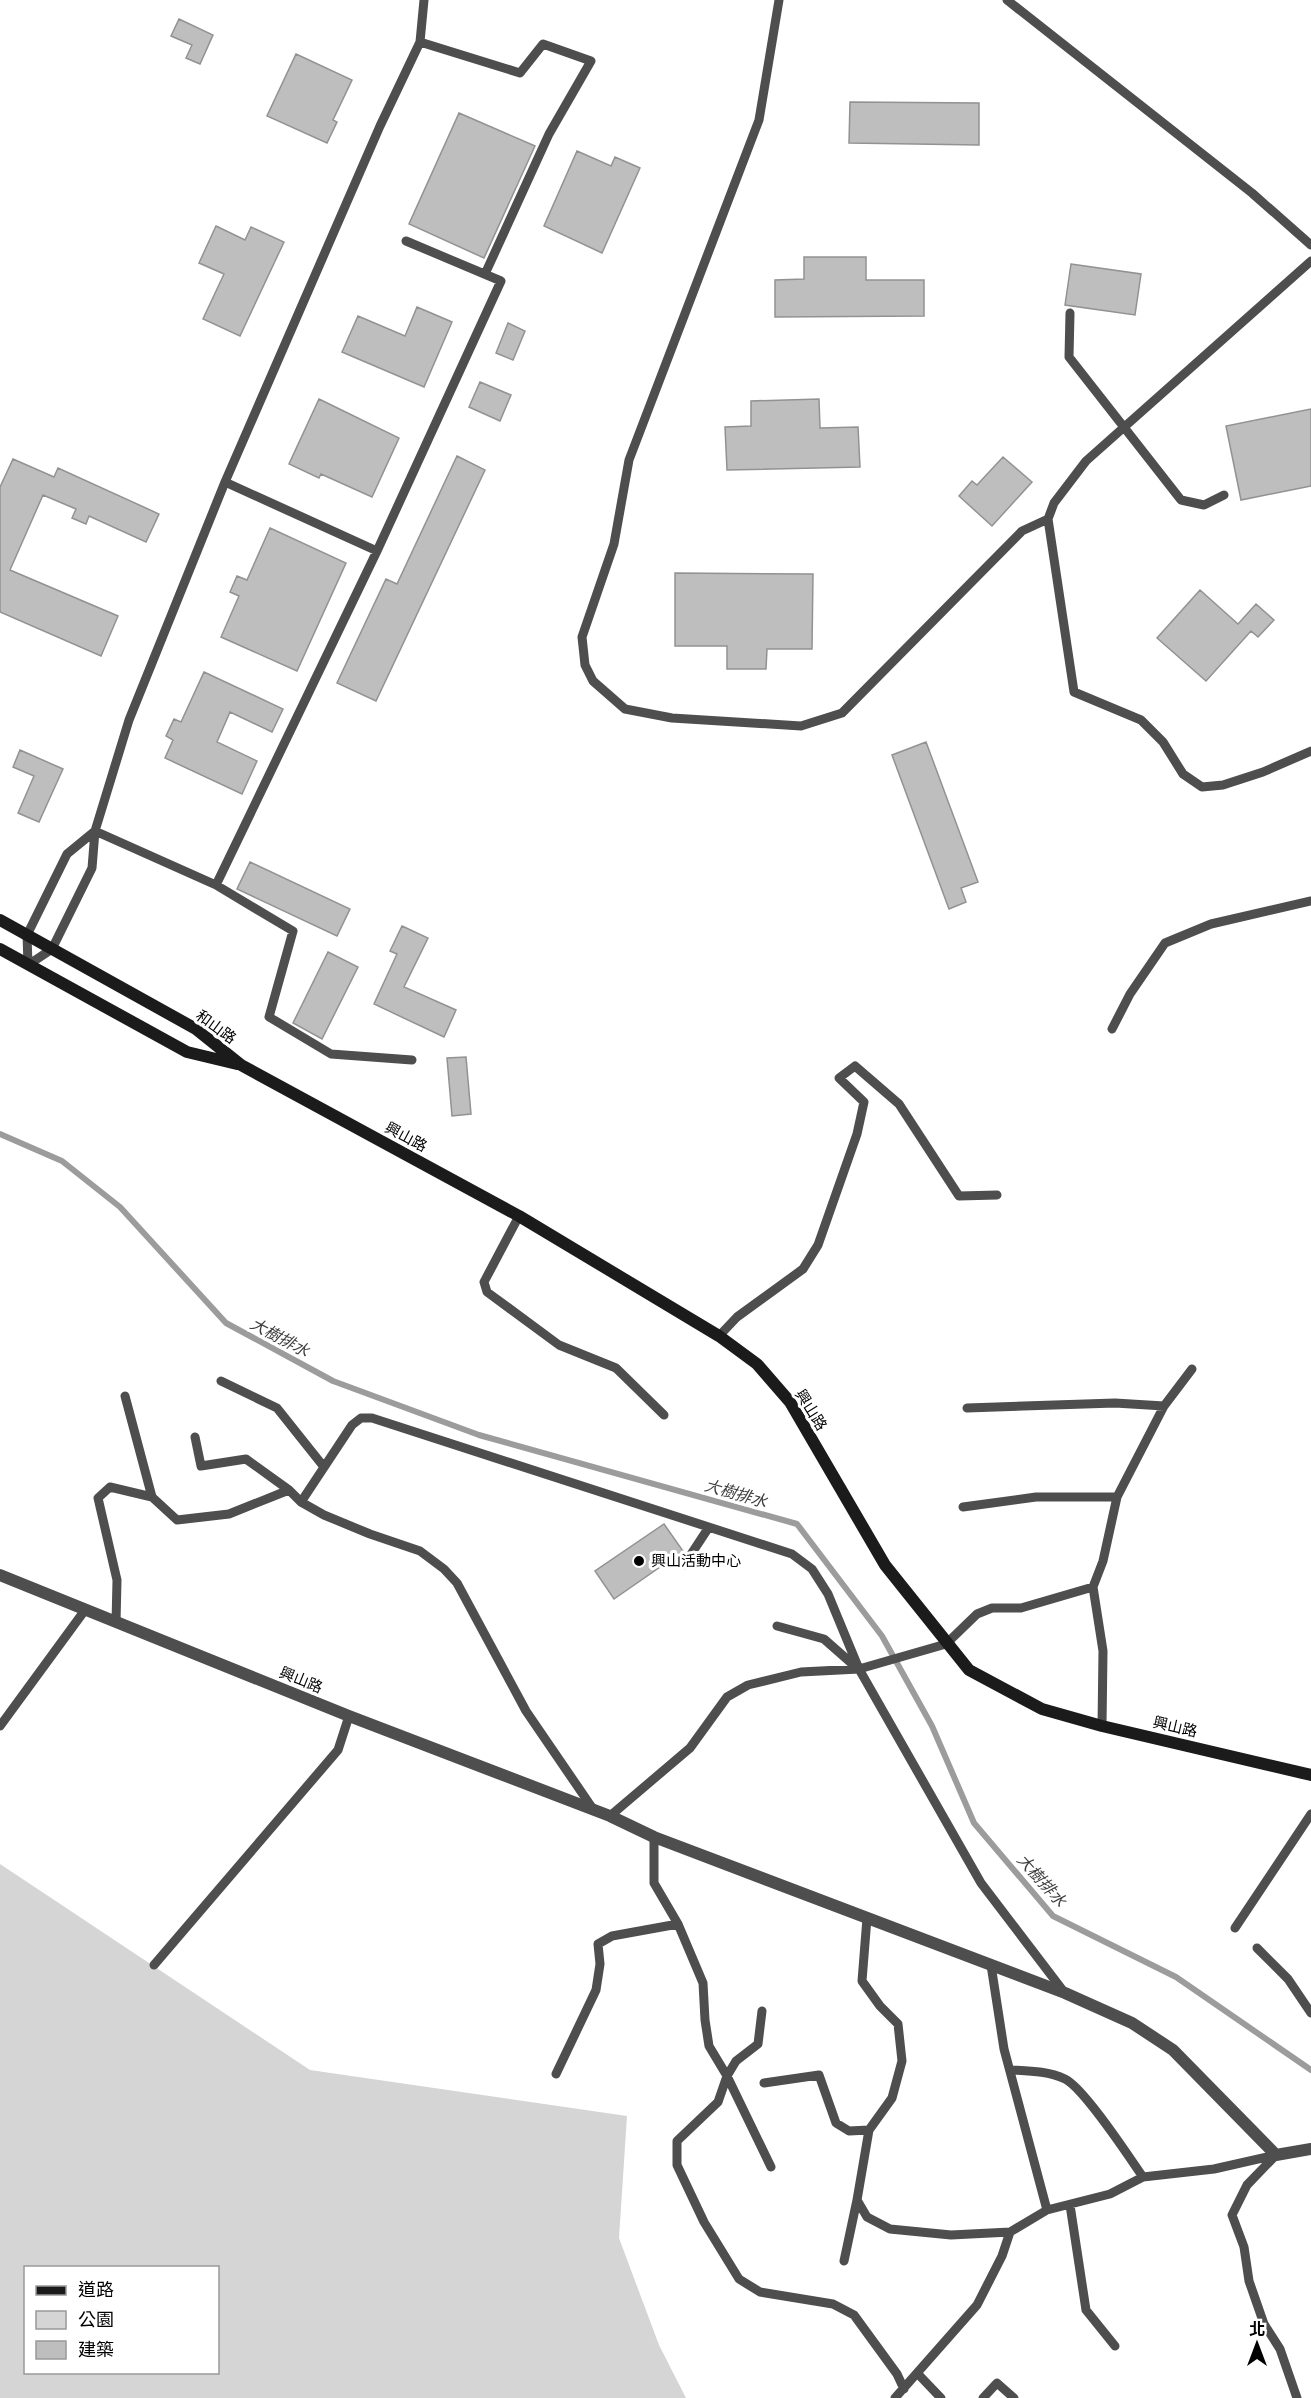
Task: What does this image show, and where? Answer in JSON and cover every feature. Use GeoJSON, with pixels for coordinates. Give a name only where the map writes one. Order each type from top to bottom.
{"type":"FeatureCollection","features":[{"type":"Feature","properties":{"kind":"main road","name":"和山路"},"geometry":{"type":"LineString","coordinates":[[0,920],[196,1029],[241,1065]]}},
{"type":"Feature","properties":{"kind":"main road","name":"和山路"},"geometry":{"type":"LineString","coordinates":[[0,950],[187,1052],[241,1065]]}},
{"type":"Feature","properties":{"kind":"main road","name":"興山路"},"geometry":{"type":"LineString","coordinates":[[241,1065],[519,1216],[718,1336],[758,1364],[790,1402],[885,1565],[969,1670],[1042,1709],[1102,1726],[1311,1775]]}},
{"type":"Feature","properties":{"kind":"street","name":"興山路"},"geometry":{"type":"LineString","coordinates":[[0,1575],[349,1716],[593,1809],[654,1837],[1065,1993],[1132,2023],[1173,2050],[1276,2155]]}},
{"type":"Feature","properties":{"kind":"street"},"geometry":{"type":"LineString","coordinates":[[1276,2155],[1311,2149]]}},
{"type":"Feature","properties":{"kind":"lane"},"geometry":{"type":"LineString","coordinates":[[28,965],[52,949],[92,868],[95,831],[129,720],[225,482],[380,126],[420,42],[424,0]]}},
{"type":"Feature","properties":{"kind":"lane"},"geometry":{"type":"LineString","coordinates":[[779,0],[759,120],[629,460],[614,544],[582,637],[585,665],[593,681],[626,709],[672,718],[801,726],[842,713],[1022,531],[1048,519]]}},
{"type":"Feature","properties":{"kind":"lane"},"geometry":{"type":"LineString","coordinates":[[1007,0],[1252,194],[1311,244]]}},
{"type":"Feature","properties":{"kind":"lane"},"geometry":{"type":"LineString","coordinates":[[420,42],[520,73],[543,44],[591,61],[549,134],[485,274]]}},
{"type":"Feature","properties":{"kind":"lane"},"geometry":{"type":"LineString","coordinates":[[216,885],[377,551],[501,281],[405,240]]}},
{"type":"Feature","properties":{"kind":"lane"},"geometry":{"type":"LineString","coordinates":[[1311,261],[1086,461],[1054,503],[1048,519],[1074,692],[1141,720],[1163,742],[1183,774],[1202,787],[1223,785],[1263,772],[1311,751]]}},
{"type":"Feature","properties":{"kind":"lane"},"geometry":{"type":"LineString","coordinates":[[1070,313],[1069,357],[1181,501],[1204,505],[1224,495]]}},
{"type":"Feature","properties":{"kind":"lane"},"geometry":{"type":"LineString","coordinates":[[225,482],[377,551]]}},
{"type":"Feature","properties":{"kind":"lane"},"geometry":{"type":"LineString","coordinates":[[95,831],[216,885],[293,931],[269,1017],[331,1054],[412,1060]]}},
{"type":"Feature","properties":{"kind":"lane"},"geometry":{"type":"LineString","coordinates":[[28,965],[27,935],[67,854],[95,831]]}},
{"type":"Feature","properties":{"kind":"lane"},"geometry":{"type":"LineString","coordinates":[[1112,1029],[1130,994],[1165,943],[1211,924],[1311,901]]}},
{"type":"Feature","properties":{"kind":"lane"},"geometry":{"type":"LineString","coordinates":[[718,1336],[737,1317],[803,1269],[818,1245],[857,1134],[864,1102],[840,1078],[855,1066],[899,1104],[959,1196],[998,1195]]}},
{"type":"Feature","properties":{"kind":"lane"},"geometry":{"type":"LineString","coordinates":[[519,1216],[484,1282],[487,1292],[559,1345],[616,1368],[664,1415]]}},
{"type":"Feature","properties":{"kind":"lane"},"geometry":{"type":"LineString","coordinates":[[1102,1726],[1103,1651],[1093,1587],[1103,1561],[1117,1497],[1164,1406],[1192,1369]]}},
{"type":"Feature","properties":{"kind":"lane"},"geometry":{"type":"LineString","coordinates":[[220,1381],[277,1407],[324,1467]]}},
{"type":"Feature","properties":{"kind":"lane"},"geometry":{"type":"LineString","coordinates":[[125,1396],[152,1497]]}},
{"type":"Feature","properties":{"kind":"lane"},"geometry":{"type":"LineString","coordinates":[[967,1407],[1114,1403],[1164,1406]]}},
{"type":"Feature","properties":{"kind":"lane"},"geometry":{"type":"LineString","coordinates":[[301,1502],[352,1425],[361,1418],[372,1418],[792,1554],[812,1569],[828,1594],[859,1669],[981,1883],[1065,1993]]}},
{"type":"Feature","properties":{"kind":"lane"},"geometry":{"type":"LineString","coordinates":[[195,1437],[201,1466],[246,1459],[289,1490],[301,1502],[324,1515],[420,1551],[444,1569],[457,1583],[526,1711],[593,1809]]}},
{"type":"Feature","properties":{"kind":"lane"},"geometry":{"type":"LineString","coordinates":[[116,1623],[117,1580],[98,1498],[110,1488],[152,1497],[177,1520],[229,1514],[289,1490]]}},
{"type":"Feature","properties":{"kind":"lane"},"geometry":{"type":"LineString","coordinates":[[963,1508],[1036,1497],[1117,1497]]}},
{"type":"Feature","properties":{"kind":"lane"},"geometry":{"type":"LineString","coordinates":[[684,1565],[709,1527]]}},
{"type":"Feature","properties":{"kind":"lane"},"geometry":{"type":"LineString","coordinates":[[610,1816],[690,1748],[727,1696],[748,1685],[801,1672],[859,1669],[946,1644],[977,1614],[992,1608],[1021,1608],[1093,1587]]}},
{"type":"Feature","properties":{"kind":"lane"},"geometry":{"type":"LineString","coordinates":[[0,1726],[85,1610]]}},
{"type":"Feature","properties":{"kind":"lane"},"geometry":{"type":"LineString","coordinates":[[777,1626],[824,1639],[859,1669]]}},
{"type":"Feature","properties":{"kind":"lane"},"geometry":{"type":"LineString","coordinates":[[154,1965],[339,1750],[349,1716]]}},
{"type":"Feature","properties":{"kind":"lane"},"geometry":{"type":"LineString","coordinates":[[1235,1928],[1311,1814]]}},
{"type":"Feature","properties":{"kind":"lane"},"geometry":{"type":"LineString","coordinates":[[654,1837],[654,1883],[678,1924],[703,1983],[709,2046],[727,2076],[771,2168]]}},
{"type":"Feature","properties":{"kind":"lane"},"geometry":{"type":"LineString","coordinates":[[844,2261],[869,2130],[892,2098],[902,2061],[898,2024],[880,2006],[862,1981],[867,1918]]}},
{"type":"Feature","properties":{"kind":"lane"},"geometry":{"type":"LineString","coordinates":[[556,2074],[596,1990],[600,1964],[598,1944],[612,1936],[678,1924]]}},
{"type":"Feature","properties":{"kind":"lane"},"geometry":{"type":"LineString","coordinates":[[1257,1948],[1288,1979],[1311,2013]]}},
{"type":"Feature","properties":{"kind":"lane"},"geometry":{"type":"LineString","coordinates":[[991,1965],[1004,2049],[1047,2210]]}},
{"type":"Feature","properties":{"kind":"lane"},"geometry":{"type":"LineString","coordinates":[[762,2011],[758,2044],[736,2061],[727,2076],[718,2102],[677,2141],[677,2166],[704,2222],[739,2279],[760,2292],[833,2304],[854,2316],[897,2374],[904,2389]]}},
{"type":"Feature","properties":{"kind":"lane"},"geometry":{"type":"LineString","coordinates":[[1011,2070],[1038,2071],[1068,2080],[1094,2108],[1143,2177]]}},
{"type":"Feature","properties":{"kind":"lane"},"geometry":{"type":"LineString","coordinates":[[764,2083],[819,2075],[836,2123],[849,2131],[869,2130]]}},
{"type":"Feature","properties":{"kind":"lane"},"geometry":{"type":"LineString","coordinates":[[857,2200],[867,2217],[890,2229],[951,2235],[1010,2232],[1047,2210],[1110,2194],[1143,2177],[1214,2169],[1276,2155]]}},
{"type":"Feature","properties":{"kind":"lane"},"geometry":{"type":"LineString","coordinates":[[1276,2155],[1247,2185],[1232,2216],[1244,2247],[1249,2281],[1264,2324],[1280,2349],[1297,2398]]}},
{"type":"Feature","properties":{"kind":"lane"},"geometry":{"type":"LineString","coordinates":[[1070,2205],[1086,2310],[1115,2346]]}},
{"type":"Feature","properties":{"kind":"lane"},"geometry":{"type":"LineString","coordinates":[[895,2398],[977,2305],[1002,2256],[1010,2232]]}},
{"type":"Feature","properties":{"kind":"lane"},"geometry":{"type":"LineString","coordinates":[[918,2374],[941,2398]]}},
{"type":"Feature","properties":{"kind":"lane"},"geometry":{"type":"LineString","coordinates":[[983,2398],[998,2383],[1014,2398]]}},
{"type":"Feature","properties":{"kind":"green space"},"geometry":{"type":"Polygon","coordinates":[[[0,1864],[310,2070],[627,2116],[619,2238],[659,2345],[686,2398],[0,2398],[0,1864]]]}},
{"type":"Feature","properties":{"kind":"building"},"geometry":{"type":"Polygon","coordinates":[[[179,19],[213,35],[200,64],[186,58],[192,45],[171,36],[179,19]]]}},
{"type":"Feature","properties":{"kind":"building"},"geometry":{"type":"Polygon","coordinates":[[[296,54],[352,80],[333,120],[337,122],[327,143],[267,116],[296,54]]]}},
{"type":"Feature","properties":{"kind":"building"},"geometry":{"type":"Polygon","coordinates":[[[850,102],[979,103],[979,145],[849,143],[850,102]]]}},
{"type":"Feature","properties":{"kind":"building"},"geometry":{"type":"Polygon","coordinates":[[[459,113],[535,146],[484,258],[409,224],[459,113]]]}},
{"type":"Feature","properties":{"kind":"building"},"geometry":{"type":"Polygon","coordinates":[[[577,151],[611,166],[615,157],[640,168],[602,253],[544,226],[577,151]]]}},
{"type":"Feature","properties":{"kind":"building"},"geometry":{"type":"Polygon","coordinates":[[[216,226],[245,240],[251,227],[284,242],[240,336],[203,319],[224,274],[199,263],[216,226]]]}},
{"type":"Feature","properties":{"kind":"building"},"geometry":{"type":"Polygon","coordinates":[[[804,257],[866,257],[866,280],[924,280],[924,316],[775,317],[775,280],[804,279],[804,257]]]}},
{"type":"Feature","properties":{"kind":"building"},"geometry":{"type":"Polygon","coordinates":[[[1071,264],[1141,274],[1135,315],[1065,305],[1071,264]]]}},
{"type":"Feature","properties":{"kind":"building"},"geometry":{"type":"Polygon","coordinates":[[[417,307],[452,322],[424,387],[342,352],[358,316],[405,336],[417,307]]]}},
{"type":"Feature","properties":{"kind":"building"},"geometry":{"type":"Polygon","coordinates":[[[508,323],[525,331],[513,360],[496,353],[508,323]]]}},
{"type":"Feature","properties":{"kind":"building"},"geometry":{"type":"Polygon","coordinates":[[[480,382],[511,395],[500,421],[469,407],[480,382]]]}},
{"type":"Feature","properties":{"kind":"building"},"geometry":{"type":"Polygon","coordinates":[[[319,399],[399,438],[372,497],[321,474],[319,478],[289,464],[319,399]]]}},
{"type":"Feature","properties":{"kind":"building"},"geometry":{"type":"Polygon","coordinates":[[[819,399],[820,428],[858,427],[860,467],[727,470],[725,427],[751,426],[751,401],[819,399]]]}},
{"type":"Feature","properties":{"kind":"building"},"geometry":{"type":"Polygon","coordinates":[[[1311,409],[1311,486],[1241,500],[1226,426],[1311,409]]]}},
{"type":"Feature","properties":{"kind":"building"},"geometry":{"type":"Polygon","coordinates":[[[457,456],[485,470],[376,701],[337,683],[386,579],[397,584],[457,456]]]}},
{"type":"Feature","properties":{"kind":"building"},"geometry":{"type":"Polygon","coordinates":[[[1003,457],[1032,482],[992,526],[959,496],[972,481],[977,485],[1003,457]]]}},
{"type":"Feature","properties":{"kind":"building"},"geometry":{"type":"Polygon","coordinates":[[[13,459],[54,477],[58,468],[159,514],[146,542],[89,516],[86,524],[72,518],[76,509],[43,495],[10,570],[118,616],[101,656],[0,612],[0,487],[13,459]]]}},
{"type":"Feature","properties":{"kind":"building"},"geometry":{"type":"Polygon","coordinates":[[[270,528],[346,563],[297,671],[221,637],[239,596],[230,592],[237,576],[247,580],[270,528]]]}},
{"type":"Feature","properties":{"kind":"building"},"geometry":{"type":"Polygon","coordinates":[[[675,573],[813,574],[812,649],[767,649],[766,669],[727,669],[727,646],[675,646],[675,573]]]}},
{"type":"Feature","properties":{"kind":"building"},"geometry":{"type":"Polygon","coordinates":[[[1200,590],[1238,624],[1256,604],[1274,620],[1258,637],[1251,631],[1206,681],[1157,638],[1200,590]]]}},
{"type":"Feature","properties":{"kind":"building"},"geometry":{"type":"Polygon","coordinates":[[[204,672],[283,709],[272,732],[230,712],[217,742],[257,761],[242,794],[165,758],[173,740],[166,736],[174,719],[181,722],[204,672]]]}},
{"type":"Feature","properties":{"kind":"building"},"geometry":{"type":"Polygon","coordinates":[[[926,742],[978,882],[961,888],[966,902],[949,909],[892,755],[926,742]]]}},
{"type":"Feature","properties":{"kind":"building"},"geometry":{"type":"Polygon","coordinates":[[[20,750],[63,769],[39,822],[18,813],[34,776],[13,767],[20,750]]]}},
{"type":"Feature","properties":{"kind":"building"},"geometry":{"type":"Polygon","coordinates":[[[250,862],[350,909],[337,936],[237,889],[250,862]]]}},
{"type":"Feature","properties":{"kind":"building"},"geometry":{"type":"Polygon","coordinates":[[[402,926],[428,938],[404,987],[456,1010],[444,1037],[374,1004],[397,954],[390,951],[402,926]]]}},
{"type":"Feature","properties":{"kind":"building"},"geometry":{"type":"Polygon","coordinates":[[[328,952],[358,967],[322,1039],[293,1023],[328,952]]]}},
{"type":"Feature","properties":{"kind":"building"},"geometry":{"type":"Polygon","coordinates":[[[466,1057],[471,1114],[452,1116],[447,1058],[466,1057]]]}},
{"type":"Feature","properties":{"kind":"building","name":"興山活動中心"},"geometry":{"type":"Polygon","coordinates":[[[664,1524],[683,1551],[614,1599],[595,1571],[664,1524]]]}},
{"type":"Feature","properties":{"kind":"waterway","name":"大樹排水"},"geometry":{"type":"LineString","coordinates":[[0,1134],[62,1161],[120,1207],[226,1323],[333,1381],[479,1435],[797,1524],[882,1636],[932,1726],[974,1823],[1053,1916],[1176,1977],[1311,2070]]}},
{"type":"Feature","properties":{"kind":"place","name":"興山活動中心"},"geometry":{"type":"Point","coordinates":[639,1561]}}]}
